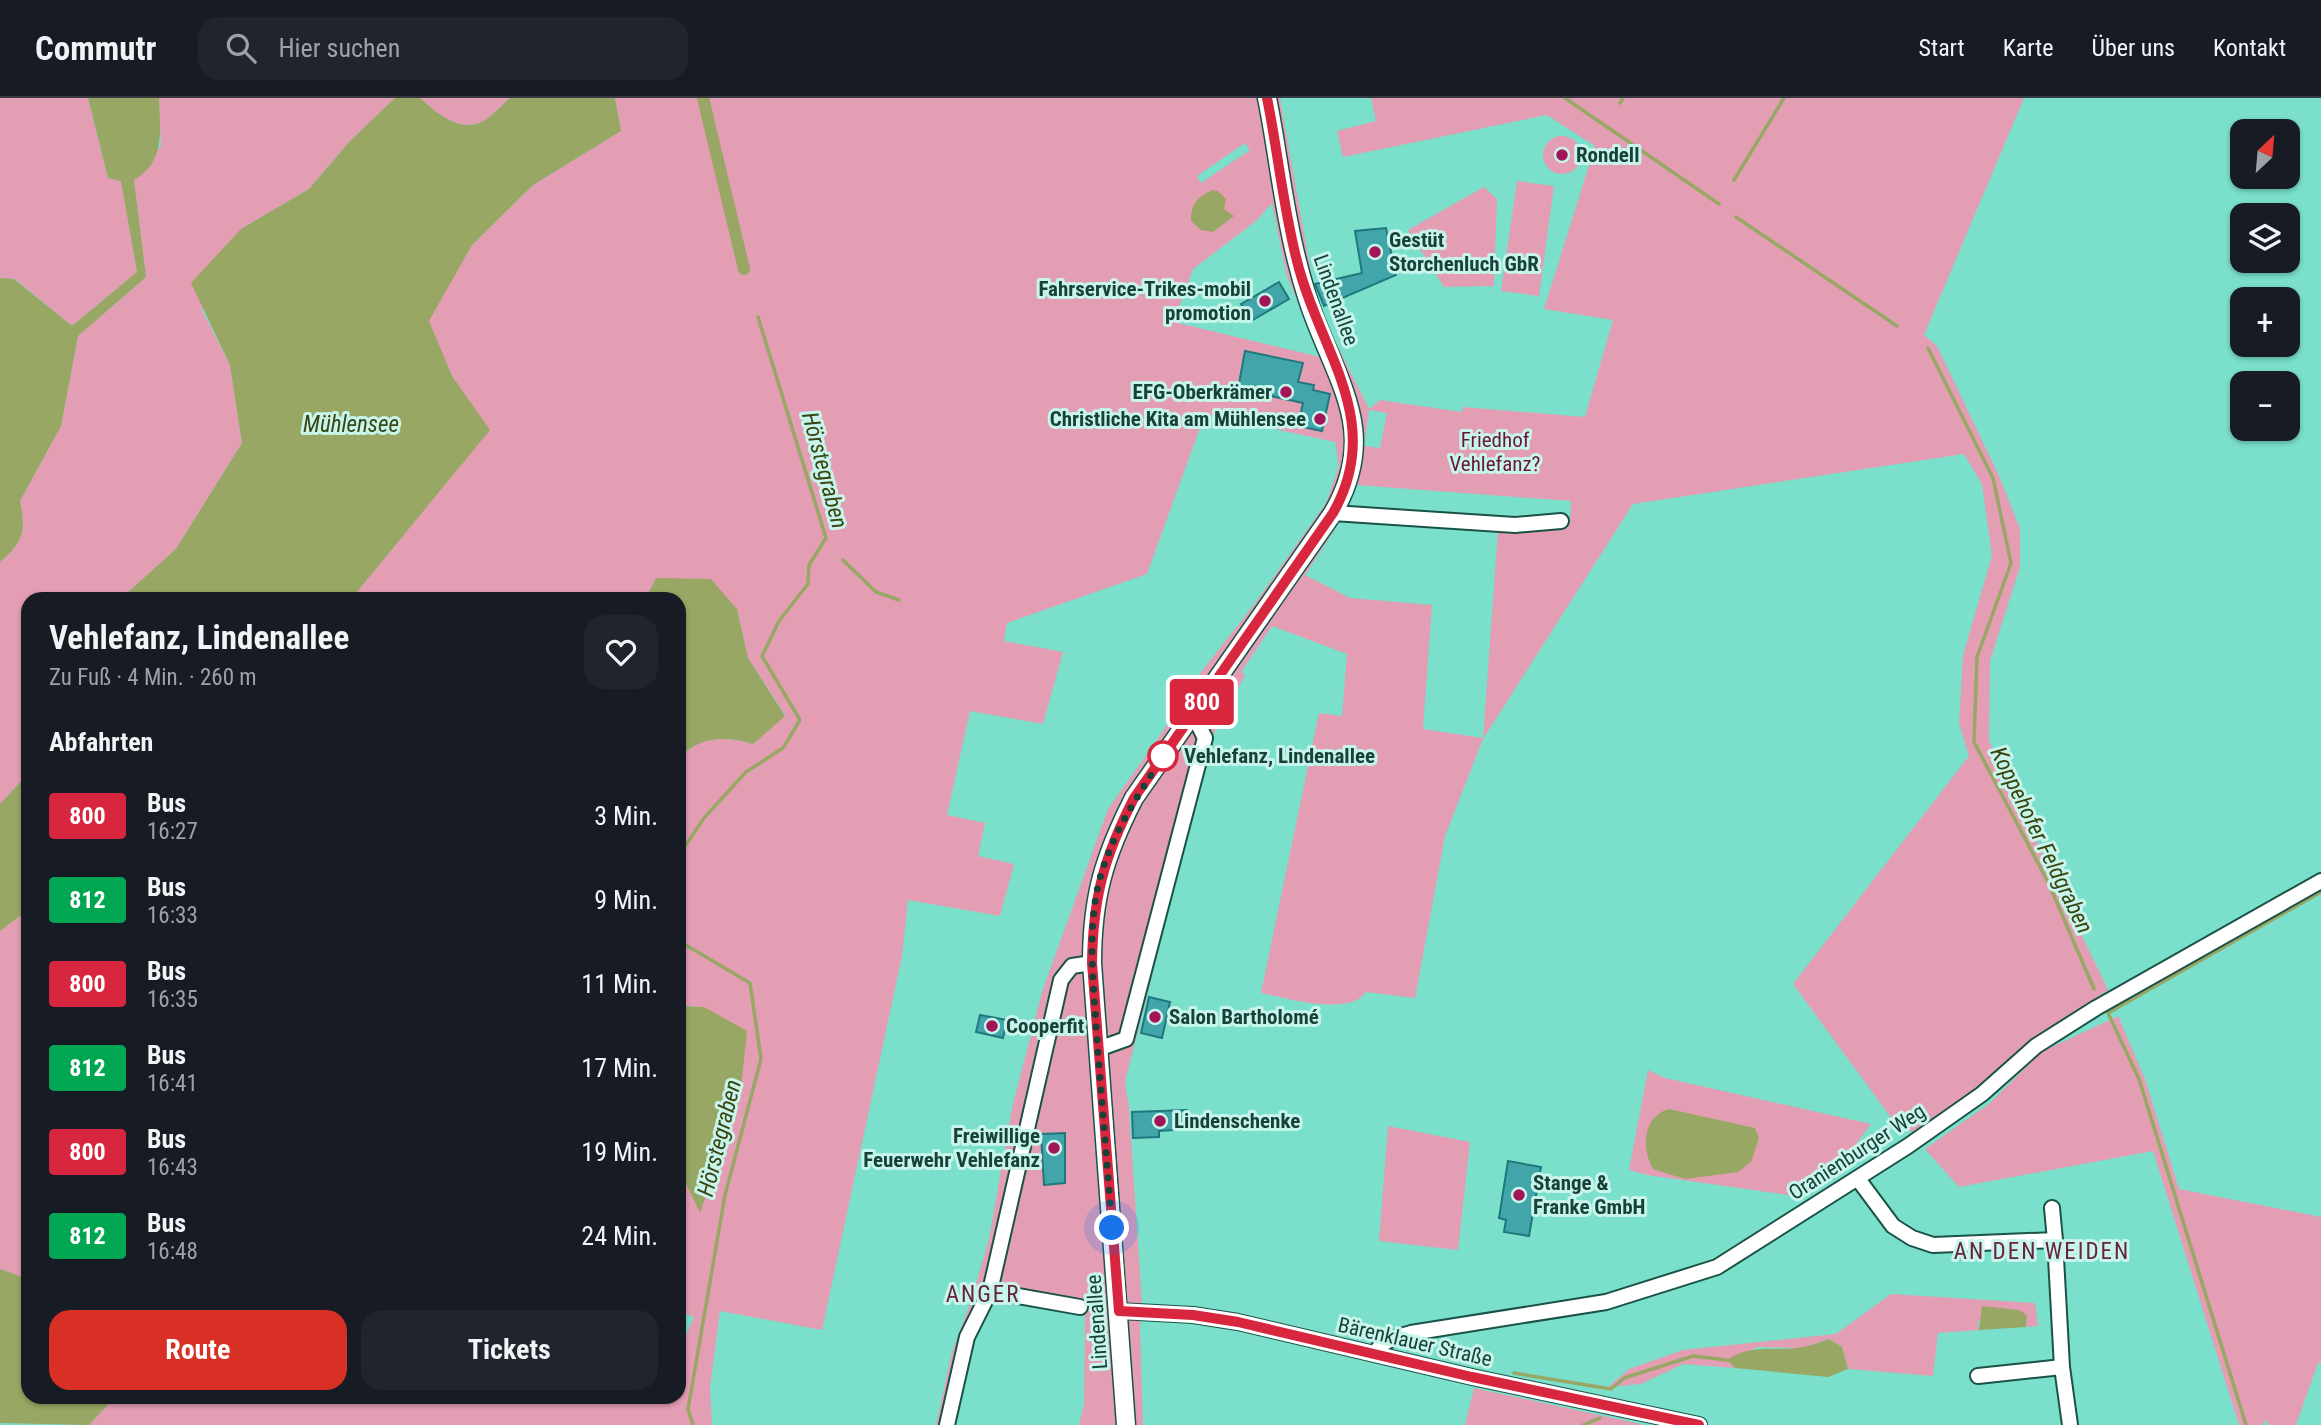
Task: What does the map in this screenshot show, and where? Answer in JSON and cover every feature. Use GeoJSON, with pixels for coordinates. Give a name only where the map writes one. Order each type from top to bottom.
{"type":"FeatureCollection","features":[{"type":"Feature","properties":{"kind":"main road","name":"Lindenallee"},"geometry":{"type":"LineString","coordinates":[[1126,1425],[1092,963],[1092,921],[1100,879],[1113,840],[1134,798],[1333,513],[1351,474],[1355,441],[1353,415],[1315,320],[1296,260],[1267,98]]}},
{"type":"Feature","properties":{"kind":"street"},"geometry":{"type":"LineString","coordinates":[[1333,513],[1515,525],[1561,521]]}},
{"type":"Feature","properties":{"kind":"street"},"geometry":{"type":"LineString","coordinates":[[1098,1049],[1126,1039],[1205,738],[1193,714]]}},
{"type":"Feature","properties":{"kind":"street","name":"Oranienburger Weg"},"geometry":{"type":"LineString","coordinates":[[1375,1354],[1378,1347],[1391,1339],[1411,1333],[1606,1302],[1717,1267],[1858,1179],[1982,1094],[2036,1046],[2096,1008],[2321,881]]}},
{"type":"Feature","properties":{"kind":"street"},"geometry":{"type":"LineString","coordinates":[[947,1425],[967,1337],[990,1291],[1061,980],[1072,966],[1092,963]]}},
{"type":"Feature","properties":{"kind":"street"},"geometry":{"type":"LineString","coordinates":[[1858,1179],[1893,1226],[1912,1238],[1933,1245],[2055,1240]]}},
{"type":"Feature","properties":{"kind":"street"},"geometry":{"type":"LineString","coordinates":[[2052,1208],[2062,1367],[2070,1425]]}},
{"type":"Feature","properties":{"kind":"street"},"geometry":{"type":"LineString","coordinates":[[990,1291],[1080,1307]]}},
{"type":"Feature","properties":{"kind":"street","name":"Bärenklauer Straße"},"geometry":{"type":"LineString","coordinates":[[1119,1311],[1193,1315],[1238,1322],[1699,1425]]}},
{"type":"Feature","properties":{"kind":"street"},"geometry":{"type":"LineString","coordinates":[[1978,1376],[2062,1367]]}},
{"type":"Feature","properties":{"kind":"green space"},"geometry":{"type":"Polygon","coordinates":[[[0,98],[88,98],[108,178],[121,180],[137,272],[72,326],[15,279],[0,278],[0,98]]]}},
{"type":"Feature","properties":{"kind":"green space"},"geometry":{"type":"Polygon","coordinates":[[[159,98],[395,98],[350,141],[309,189],[241,229],[202,310],[230,365],[242,443],[176,549],[129,592],[21,592],[21,782],[0,804],[0,562],[18,542],[23,528],[20,501],[61,426],[78,336],[146,277],[134,180],[161,146],[159,98]]]}},
{"type":"Feature","properties":{"kind":"green space"},"geometry":{"type":"Polygon","coordinates":[[[420,98],[510,98],[487,119],[471,125],[447,119],[420,98]]]}},
{"type":"Feature","properties":{"kind":"green space","name":"Friedhof Vehlefanz?"},"geometry":{"type":"Polygon","coordinates":[[[615,98],[1280,98],[1312,278],[1325,321],[1369,409],[1380,400],[1462,412],[1463,407],[1585,417],[1613,320],[1544,309],[1595,146],[1547,115],[1343,157],[1337,131],[1376,121],[1371,98],[2024,98],[1924,335],[1937,346],[2000,478],[2020,529],[2020,567],[1990,661],[1989,741],[2108,990],[2029,1042],[1975,1090],[1912,1132],[1895,1123],[1793,984],[1969,756],[1959,724],[1963,655],[1992,556],[1982,484],[1964,454],[1633,504],[1483,739],[1445,836],[1415,998],[1366,992],[1358,999],[1332,1005],[1261,993],[1319,713],[1342,716],[1347,654],[1272,626],[1241,672],[1245,675],[1213,735],[1125,1082],[1142,1304],[1140,1328],[1143,1425],[1079,1425],[1084,1404],[1085,1304],[999,1287],[970,1342],[952,1425],[936,1425],[952,1352],[970,1304],[989,1239],[1012,1108],[1042,992],[1108,809],[1201,672],[1253,606],[1326,503],[1339,466],[1335,442],[1205,414],[1147,574],[1007,623],[1004,641],[1063,652],[1043,724],[970,711],[947,815],[985,823],[978,856],[1014,864],[1000,916],[908,900],[902,956],[822,1330],[720,1311],[710,1388],[712,1425],[89,1425],[108,1404],[686,1404],[686,1335],[694,1317],[686,1314],[686,1183],[700,1212],[704,1007],[686,1006],[686,752],[696,745],[714,740],[753,744],[785,715],[748,658],[737,609],[656,578],[649,592],[357,592],[489,430],[452,376],[428,321],[472,245],[533,185],[621,131],[615,98]],[[1245,143],[1197,176],[1201,183],[1250,150],[1245,143]],[[1272,203],[1256,221],[1193,269],[1174,322],[1320,357],[1286,273],[1272,203]],[[1369,410],[1364,446],[1380,448],[1387,413],[1369,410]],[[1357,485],[1341,520],[1305,575],[1350,598],[1432,605],[1423,729],[1483,738],[1498,531],[1570,523],[1571,501],[1357,485]]]}},
{"type":"Feature","properties":{"kind":"green space","name":"Rondell"},"geometry":{"type":"Polygon","coordinates":[[[1562,136],[1575,142],[1581,155],[1575,168],[1562,174],[1549,168],[1543,155],[1549,142],[1562,136]]]}},
{"type":"Feature","properties":{"kind":"green space"},"geometry":{"type":"Polygon","coordinates":[[[1517,181],[1554,186],[1539,296],[1501,291],[1517,181]]]}},
{"type":"Feature","properties":{"kind":"green space"},"geometry":{"type":"Polygon","coordinates":[[[1484,187],[1497,199],[1494,286],[1444,287],[1408,230],[1484,187]]]}},
{"type":"Feature","properties":{"kind":"green space"},"geometry":{"type":"Polygon","coordinates":[[[21,915],[21,1276],[0,1269],[0,931],[21,915]]]}},
{"type":"Feature","properties":{"kind":"green space"},"geometry":{"type":"Polygon","coordinates":[[[2118,1016],[2145,1079],[2179,1189],[2321,1217],[2321,1363],[2318,1363],[2296,1425],[2269,1425],[2266,1420],[2262,1425],[2239,1425],[2153,1151],[1959,1187],[1925,1149],[1990,1103],[2041,1052],[2118,1016]]]}},
{"type":"Feature","properties":{"kind":"green space"},"geometry":{"type":"Polygon","coordinates":[[[1648,1070],[1665,1078],[1871,1124],[1854,1147],[1845,1172],[1803,1197],[1647,1175],[1629,1170],[1648,1070]]]}},
{"type":"Feature","properties":{"kind":"green space"},"geometry":{"type":"Polygon","coordinates":[[[1388,1126],[1470,1142],[1458,1250],[1379,1241],[1388,1126]]]}},
{"type":"Feature","properties":{"kind":"green space"},"geometry":{"type":"Polygon","coordinates":[[[1891,1294],[2035,1303],[2038,1326],[2026,1327],[2027,1315],[1978,1321],[1979,1330],[1938,1333],[1933,1376],[1848,1369],[1842,1347],[1829,1339],[1802,1348],[1758,1347],[1727,1360],[1735,1368],[1683,1364],[1641,1384],[1608,1387],[1629,1369],[1683,1350],[1836,1334],[1891,1294]]]}},
{"type":"Feature","properties":{"kind":"green space"},"geometry":{"type":"Polygon","coordinates":[[[1474,1388],[1627,1421],[1645,1425],[1465,1425],[1474,1388]]]}},
{"type":"Feature","properties":{"kind":"water"},"geometry":{"type":"Polygon","coordinates":[[[88,98],[159,98],[160,133],[156,154],[152,164],[134,180],[146,277],[78,336],[61,426],[20,501],[23,528],[18,542],[0,562],[0,278],[14,279],[72,326],[137,272],[121,181],[108,178],[88,98]]]}},
{"type":"Feature","properties":{"kind":"water","name":"Mühlensee"},"geometry":{"type":"Polygon","coordinates":[[[395,98],[420,98],[447,119],[471,125],[487,119],[510,98],[615,98],[621,131],[533,185],[472,245],[429,321],[452,376],[490,430],[357,592],[128,592],[176,549],[242,443],[230,365],[191,283],[241,229],[309,189],[350,141],[395,98]]]}},
{"type":"Feature","properties":{"kind":"water"},"geometry":{"type":"Polygon","coordinates":[[[1212,190],[1218,191],[1226,199],[1224,209],[1234,216],[1213,232],[1201,230],[1191,221],[1196,202],[1212,190]]]}},
{"type":"Feature","properties":{"kind":"water"},"geometry":{"type":"Polygon","coordinates":[[[656,578],[711,579],[737,609],[748,658],[785,716],[753,744],[714,740],[696,745],[686,752],[686,592],[649,592],[656,578]]]}},
{"type":"Feature","properties":{"kind":"water"},"geometry":{"type":"Polygon","coordinates":[[[21,782],[21,915],[0,931],[0,804],[21,782]]]}},
{"type":"Feature","properties":{"kind":"water"},"geometry":{"type":"Polygon","coordinates":[[[686,1006],[704,1007],[747,1031],[740,1097],[700,1213],[686,1184],[686,1006]]]}},
{"type":"Feature","properties":{"kind":"water"},"geometry":{"type":"Polygon","coordinates":[[[1669,1109],[1755,1128],[1759,1138],[1751,1162],[1738,1172],[1685,1179],[1653,1169],[1646,1143],[1649,1126],[1654,1118],[1669,1109]]]}},
{"type":"Feature","properties":{"kind":"water"},"geometry":{"type":"Polygon","coordinates":[[[0,1269],[21,1276],[21,1404],[108,1404],[89,1425],[0,1423],[0,1269]]]}},
{"type":"Feature","properties":{"kind":"water"},"geometry":{"type":"Polygon","coordinates":[[[1982,1306],[2019,1310],[2027,1315],[2026,1327],[1979,1330],[1982,1306]]]}},
{"type":"Feature","properties":{"kind":"water"},"geometry":{"type":"Polygon","coordinates":[[[1829,1339],[1842,1347],[1848,1369],[1828,1377],[1735,1368],[1727,1360],[1745,1351],[1802,1347],[1829,1339]]]}},
{"type":"Feature","properties":{"kind":"building","name":"Gestüt Storchenluch GbR"},"geometry":{"type":"Polygon","coordinates":[[[1386,228],[1396,275],[1324,306],[1315,284],[1362,273],[1355,231],[1386,228]]]}},
{"type":"Feature","properties":{"kind":"building","name":"Fahrservice-Trikes-mobil promotion"},"geometry":{"type":"Polygon","coordinates":[[[1279,282],[1289,299],[1251,321],[1241,304],[1279,282]]]}},
{"type":"Feature","properties":{"kind":"building","name":"EFG-Oberkrämer"},"geometry":{"type":"Polygon","coordinates":[[[1245,351],[1303,363],[1298,382],[1314,385],[1313,390],[1330,394],[1322,431],[1298,426],[1303,403],[1238,389],[1245,351]]]}},
{"type":"Feature","properties":{"kind":"building","name":"Salon Bartholomé"},"geometry":{"type":"Polygon","coordinates":[[[1149,997],[1170,1002],[1162,1038],[1141,1033],[1149,997]]]}},
{"type":"Feature","properties":{"kind":"building","name":"Cooperfit"},"geometry":{"type":"Polygon","coordinates":[[[980,1015],[1007,1020],[1003,1038],[976,1032],[980,1015]]]}},
{"type":"Feature","properties":{"kind":"building","name":"Lindenschenke"},"geometry":{"type":"Polygon","coordinates":[[[1187,1110],[1188,1129],[1159,1131],[1159,1137],[1133,1138],[1132,1112],[1187,1110]]]}},
{"type":"Feature","properties":{"kind":"building","name":"Freiwillige Feuerwehr Vehlefanz"},"geometry":{"type":"Polygon","coordinates":[[[1065,1133],[1065,1183],[1044,1185],[1041,1134],[1065,1133]]]}},
{"type":"Feature","properties":{"kind":"building","name":"Stange & Franke GmbH"},"geometry":{"type":"Polygon","coordinates":[[[1508,1161],[1541,1167],[1529,1236],[1504,1232],[1506,1220],[1499,1218],[1508,1161]]]}},
{"type":"Feature","properties":{"kind":"waterway","name":"Hörstegraben"},"geometry":{"type":"LineString","coordinates":[[703,98],[744,269]]}},
{"type":"Feature","properties":{"kind":"waterway","name":"Koppehofer Feldgraben"},"geometry":{"type":"LineString","coordinates":[[1565,98],[1719,204]]}},
{"type":"Feature","properties":{"kind":"waterway"},"geometry":{"type":"LineString","coordinates":[[1620,103],[1623,98]]}},
{"type":"Feature","properties":{"kind":"waterway"},"geometry":{"type":"LineString","coordinates":[[1734,180],[1784,98]]}},
{"type":"Feature","properties":{"kind":"waterway","name":"Koppehofer Feldgraben"},"geometry":{"type":"LineString","coordinates":[[1736,217],[1897,326]]}},
{"type":"Feature","properties":{"kind":"waterway","name":"Hörstegraben"},"geometry":{"type":"LineString","coordinates":[[686,845],[704,818],[746,772],[783,748],[800,720],[762,656],[779,621],[808,584],[809,565],[826,538],[758,317]]}},
{"type":"Feature","properties":{"kind":"waterway","name":"Koppehofer Feldgraben"},"geometry":{"type":"LineString","coordinates":[[1928,348],[1993,478],[2011,563],[1977,657],[1974,742],[2048,882],[2094,989]]}},
{"type":"Feature","properties":{"kind":"waterway"},"geometry":{"type":"LineString","coordinates":[[843,560],[876,592],[899,600]]}},
{"type":"Feature","properties":{"kind":"waterway","name":"Koppehofer Feldgraben"},"geometry":{"type":"LineString","coordinates":[[2246,1425],[2139,1079],[2108,1013],[2321,892]]}},
{"type":"Feature","properties":{"kind":"waterway","name":"Hörstegraben"},"geometry":{"type":"LineString","coordinates":[[686,945],[750,983],[761,1059],[725,1195],[688,1409],[693,1425]]}},
{"type":"Feature","properties":{"kind":"waterway"},"geometry":{"type":"LineString","coordinates":[[1514,1373],[1611,1389],[1624,1378],[1693,1356],[1727,1360]]}},
{"type":"Feature","properties":{"kind":"waterway"},"geometry":{"type":"LineString","coordinates":[[1583,1425],[1600,1418]]}},
{"type":"Feature","properties":{"kind":"bus line","name":"800"},"geometry":{"type":"LineString","coordinates":[[1267,98],[1296,260],[1315,320],[1353,415],[1355,441],[1351,474],[1333,513],[1134,798],[1113,840],[1100,879],[1092,921],[1092,963],[1119,1311],[1193,1315],[1238,1322],[1472,1377],[1699,1425]]}},
{"type":"Feature","properties":{"kind":"place","name":"Rondell"},"geometry":{"type":"Point","coordinates":[1562,155]}},
{"type":"Feature","properties":{"kind":"place","name":"Gestüt Storchenluch GbR"},"geometry":{"type":"Point","coordinates":[1375,252]}},
{"type":"Feature","properties":{"kind":"place","name":"Fahrservice-Trikes-mobil promotion"},"geometry":{"type":"Point","coordinates":[1265,301]}},
{"type":"Feature","properties":{"kind":"place","name":"EFG-Oberkrämer"},"geometry":{"type":"Point","coordinates":[1286,392]}},
{"type":"Feature","properties":{"kind":"place","name":"Christliche Kita am Mühlensee"},"geometry":{"type":"Point","coordinates":[1320,419]}},
{"type":"Feature","properties":{"kind":"place","name":"Vehlefanz, Lindenallee"},"geometry":{"type":"Point","coordinates":[1163,756]}},
{"type":"Feature","properties":{"kind":"place","name":"Salon Bartholomé"},"geometry":{"type":"Point","coordinates":[1155,1017]}},
{"type":"Feature","properties":{"kind":"place","name":"Cooperfit"},"geometry":{"type":"Point","coordinates":[992,1026]}},
{"type":"Feature","properties":{"kind":"place","name":"Lindenschenke"},"geometry":{"type":"Point","coordinates":[1160,1121]}},
{"type":"Feature","properties":{"kind":"place","name":"Freiwillige Feuerwehr Vehlefanz"},"geometry":{"type":"Point","coordinates":[1054,1148]}},
{"type":"Feature","properties":{"kind":"place","name":"Stange & Franke GmbH"},"geometry":{"type":"Point","coordinates":[1519,1195]}},
{"type":"Feature","properties":{"kind":"district","name":"AN DEN WEIDEN"},"geometry":{"type":"Point","coordinates":[2042,1251]}},
{"type":"Feature","properties":{"kind":"district","name":"ANGER"},"geometry":{"type":"Point","coordinates":[983,1294]}},
{"type":"Feature","properties":{"kind":"route"},"geometry":{"type":"LineString","coordinates":[[1112,1228],[1093,985],[1092,921],[1100,879],[1113,840],[1134,798],[1163,756]]}}]}
